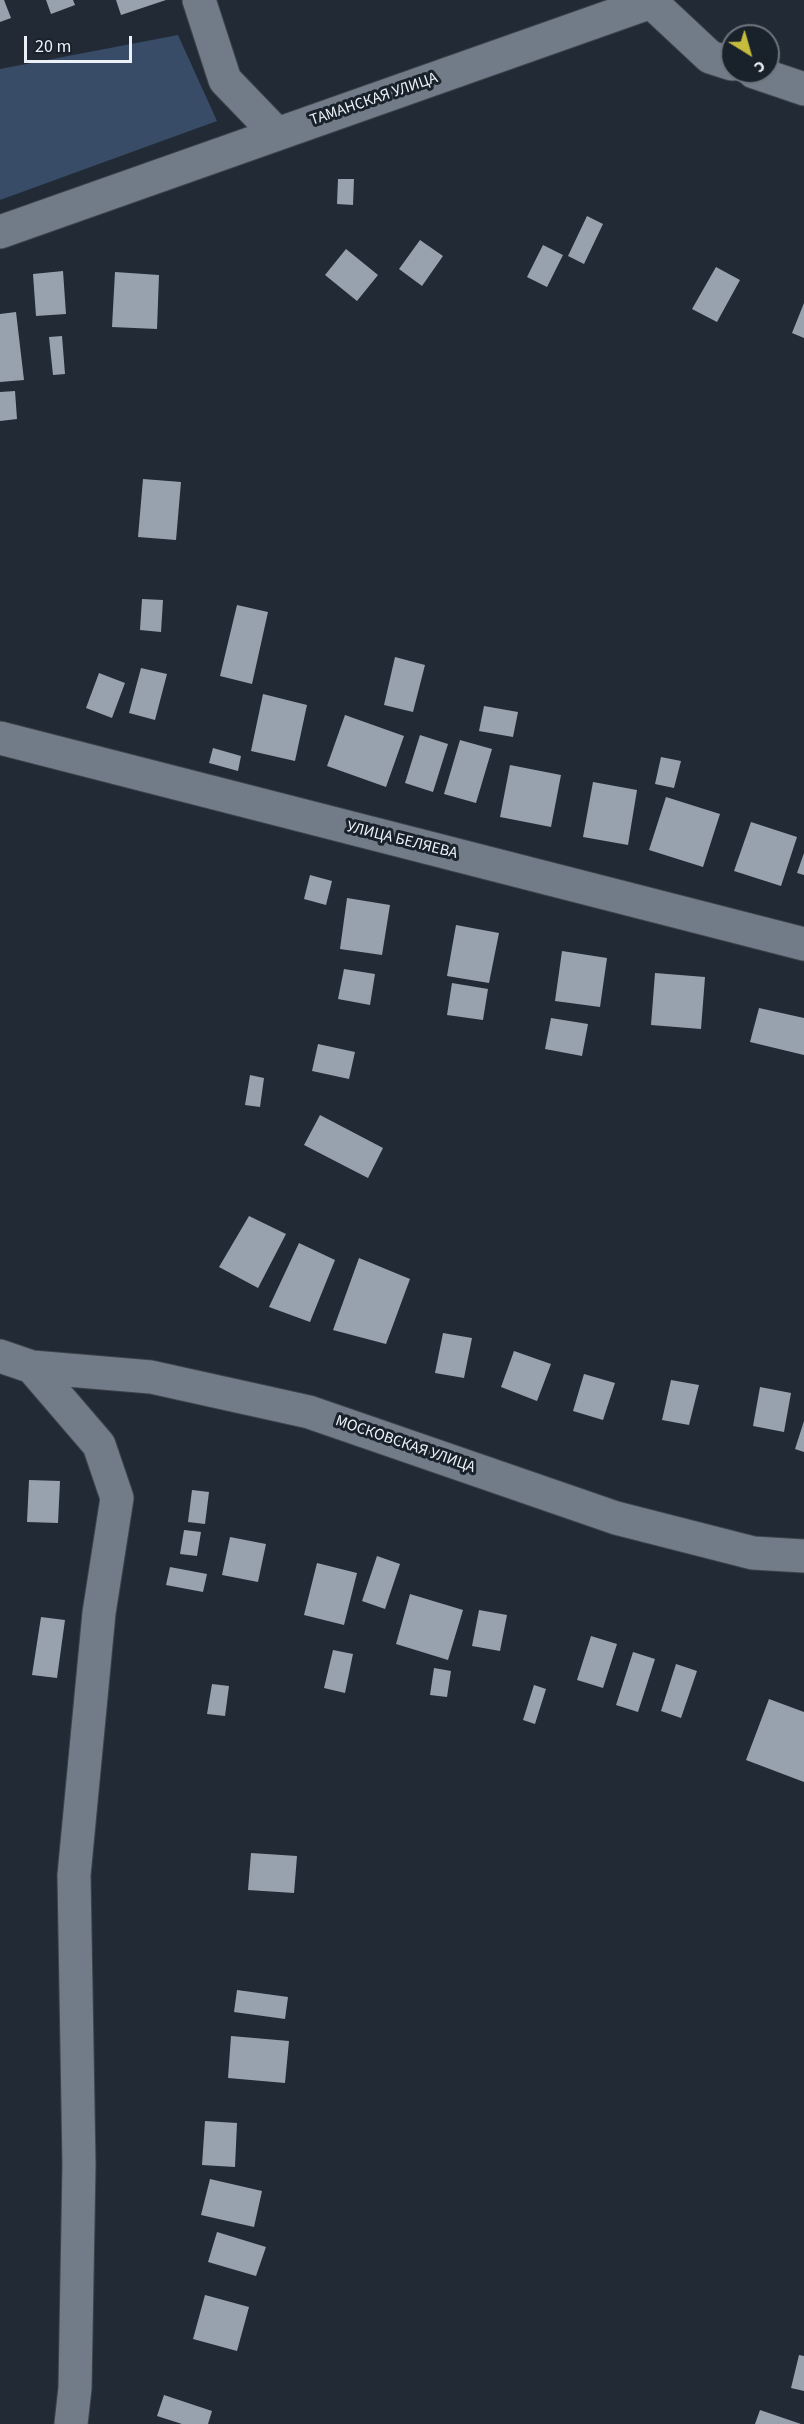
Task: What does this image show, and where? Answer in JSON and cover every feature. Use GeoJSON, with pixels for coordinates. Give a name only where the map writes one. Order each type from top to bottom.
{"type":"FeatureCollection","features":[{"type":"Feature","properties":{"kind":"street"},"geometry":{"type":"LineString","coordinates":[[199,0],[225,80],[277,134]]}},
{"type":"Feature","properties":{"kind":"street","name":"ТАМАНСКАЯ УЛИЦА"},"geometry":{"type":"LineString","coordinates":[[0,232],[652,1],[710,57],[720,60]]}},
{"type":"Feature","properties":{"kind":"street"},"geometry":{"type":"LineString","coordinates":[[780,81],[804,89]]}},
{"type":"Feature","properties":{"kind":"street","name":"УЛИЦА БЕЛЯЕВА"},"geometry":{"type":"LineString","coordinates":[[0,738],[804,944]]}},
{"type":"Feature","properties":{"kind":"street","name":"МОСКОВСКАЯ УЛИЦА"},"geometry":{"type":"LineString","coordinates":[[0,1356],[32,1366],[151,1377],[309,1412],[616,1518],[753,1553],[804,1556]]}},
{"type":"Feature","properties":{"kind":"street"},"geometry":{"type":"LineString","coordinates":[[32,1366],[99,1445],[117,1498],[99,1613],[74,1875],[79,2165],[75,2388],[71,2424]]}},
{"type":"Feature","properties":{"kind":"shaded area"},"geometry":{"type":"Polygon","coordinates":[[[178,35],[217,121],[0,200],[0,69],[178,35]]]}},
{"type":"Feature","properties":{"kind":"building"},"geometry":{"type":"Polygon","coordinates":[[[0,0],[4,0],[11,18],[0,22],[0,0]]]}},
{"type":"Feature","properties":{"kind":"building"},"geometry":{"type":"Polygon","coordinates":[[[46,0],[73,0],[75,5],[51,14],[46,0]]]}},
{"type":"Feature","properties":{"kind":"building"},"geometry":{"type":"Polygon","coordinates":[[[116,0],[166,0],[121,15],[116,0]]]}},
{"type":"Feature","properties":{"kind":"building"},"geometry":{"type":"Polygon","coordinates":[[[338,179],[354,179],[353,205],[337,204],[338,179]]]}},
{"type":"Feature","properties":{"kind":"building"},"geometry":{"type":"Polygon","coordinates":[[[587,216],[603,224],[584,264],[568,256],[587,216]]]}},
{"type":"Feature","properties":{"kind":"building"},"geometry":{"type":"Polygon","coordinates":[[[420,240],[443,256],[422,286],[399,269],[420,240]]]}},
{"type":"Feature","properties":{"kind":"building"},"geometry":{"type":"Polygon","coordinates":[[[543,245],[563,255],[547,287],[527,277],[543,245]]]}},
{"type":"Feature","properties":{"kind":"building"},"geometry":{"type":"Polygon","coordinates":[[[346,249],[378,275],[357,301],[325,275],[346,249]]]}},
{"type":"Feature","properties":{"kind":"building"},"geometry":{"type":"Polygon","coordinates":[[[716,267],[740,280],[717,322],[692,309],[716,267]]]}},
{"type":"Feature","properties":{"kind":"building"},"geometry":{"type":"Polygon","coordinates":[[[63,271],[66,314],[36,316],[33,274],[63,271]]]}},
{"type":"Feature","properties":{"kind":"building"},"geometry":{"type":"Polygon","coordinates":[[[115,272],[159,275],[157,329],[112,327],[115,272]]]}},
{"type":"Feature","properties":{"kind":"building"},"geometry":{"type":"Polygon","coordinates":[[[804,303],[804,338],[792,333],[804,303]]]}},
{"type":"Feature","properties":{"kind":"building"},"geometry":{"type":"Polygon","coordinates":[[[16,312],[24,380],[0,382],[0,314],[16,312]]]}},
{"type":"Feature","properties":{"kind":"building"},"geometry":{"type":"Polygon","coordinates":[[[62,336],[65,374],[53,375],[49,337],[62,336]]]}},
{"type":"Feature","properties":{"kind":"building"},"geometry":{"type":"Polygon","coordinates":[[[15,391],[17,419],[0,421],[0,392],[15,391]]]}},
{"type":"Feature","properties":{"kind":"building"},"geometry":{"type":"Polygon","coordinates":[[[143,479],[181,482],[176,540],[138,537],[143,479]]]}},
{"type":"Feature","properties":{"kind":"building"},"geometry":{"type":"Polygon","coordinates":[[[142,599],[163,600],[161,632],[140,630],[142,599]]]}},
{"type":"Feature","properties":{"kind":"building"},"geometry":{"type":"Polygon","coordinates":[[[237,605],[268,612],[252,684],[220,676],[237,605]]]}},
{"type":"Feature","properties":{"kind":"building"},"geometry":{"type":"Polygon","coordinates":[[[395,657],[425,665],[413,712],[384,705],[395,657]]]}},
{"type":"Feature","properties":{"kind":"building"},"geometry":{"type":"Polygon","coordinates":[[[141,668],[167,674],[155,720],[129,713],[141,668]]]}},
{"type":"Feature","properties":{"kind":"building"},"geometry":{"type":"Polygon","coordinates":[[[99,673],[125,683],[112,718],[86,708],[99,673]]]}},
{"type":"Feature","properties":{"kind":"building"},"geometry":{"type":"Polygon","coordinates":[[[263,694],[307,705],[295,761],[251,751],[263,694]]]}},
{"type":"Feature","properties":{"kind":"building"},"geometry":{"type":"Polygon","coordinates":[[[484,706],[518,712],[513,737],[479,731],[484,706]]]}},
{"type":"Feature","properties":{"kind":"building"},"geometry":{"type":"Polygon","coordinates":[[[345,715],[404,736],[386,787],[327,766],[345,715]]]}},
{"type":"Feature","properties":{"kind":"building"},"geometry":{"type":"Polygon","coordinates":[[[420,735],[448,744],[433,792],[405,783],[420,735]]]}},
{"type":"Feature","properties":{"kind":"building"},"geometry":{"type":"Polygon","coordinates":[[[460,740],[492,749],[476,803],[444,794],[460,740]]]}},
{"type":"Feature","properties":{"kind":"building"},"geometry":{"type":"Polygon","coordinates":[[[213,748],[241,756],[238,771],[209,763],[213,748]]]}},
{"type":"Feature","properties":{"kind":"building"},"geometry":{"type":"Polygon","coordinates":[[[661,757],[681,761],[674,788],[655,784],[661,757]]]}},
{"type":"Feature","properties":{"kind":"building"},"geometry":{"type":"Polygon","coordinates":[[[510,765],[561,775],[551,827],[500,817],[510,765]]]}},
{"type":"Feature","properties":{"kind":"building"},"geometry":{"type":"Polygon","coordinates":[[[593,782],[637,790],[628,845],[583,837],[593,782]]]}},
{"type":"Feature","properties":{"kind":"building"},"geometry":{"type":"Polygon","coordinates":[[[666,797],[720,814],[703,867],[649,850],[666,797]]]}},
{"type":"Feature","properties":{"kind":"building"},"geometry":{"type":"Polygon","coordinates":[[[751,822],[797,837],[781,886],[734,871],[751,822]]]}},
{"type":"Feature","properties":{"kind":"building"},"geometry":{"type":"Polygon","coordinates":[[[804,853],[804,875],[797,873],[804,853]]]}},
{"type":"Feature","properties":{"kind":"building"},"geometry":{"type":"Polygon","coordinates":[[[310,875],[332,881],[326,905],[304,899],[310,875]]]}},
{"type":"Feature","properties":{"kind":"building"},"geometry":{"type":"Polygon","coordinates":[[[347,898],[390,905],[382,955],[340,949],[347,898]]]}},
{"type":"Feature","properties":{"kind":"building"},"geometry":{"type":"Polygon","coordinates":[[[456,925],[499,933],[489,983],[447,976],[456,925]]]}},
{"type":"Feature","properties":{"kind":"building"},"geometry":{"type":"Polygon","coordinates":[[[562,951],[607,958],[600,1007],[555,1001],[562,951]]]}},
{"type":"Feature","properties":{"kind":"building"},"geometry":{"type":"Polygon","coordinates":[[[344,969],[375,974],[370,1005],[338,999],[344,969]]]}},
{"type":"Feature","properties":{"kind":"building"},"geometry":{"type":"Polygon","coordinates":[[[655,973],[705,977],[701,1029],[651,1025],[655,973]]]}},
{"type":"Feature","properties":{"kind":"building"},"geometry":{"type":"Polygon","coordinates":[[[452,983],[488,989],[483,1020],[447,1015],[452,983]]]}},
{"type":"Feature","properties":{"kind":"building"},"geometry":{"type":"Polygon","coordinates":[[[759,1008],[804,1018],[804,1055],[750,1042],[759,1008]]]}},
{"type":"Feature","properties":{"kind":"building"},"geometry":{"type":"Polygon","coordinates":[[[551,1018],[588,1024],[582,1056],[545,1049],[551,1018]]]}},
{"type":"Feature","properties":{"kind":"building"},"geometry":{"type":"Polygon","coordinates":[[[318,1044],[355,1052],[349,1079],[312,1071],[318,1044]]]}},
{"type":"Feature","properties":{"kind":"building"},"geometry":{"type":"Polygon","coordinates":[[[250,1075],[264,1078],[260,1107],[245,1105],[250,1075]]]}},
{"type":"Feature","properties":{"kind":"building"},"geometry":{"type":"Polygon","coordinates":[[[320,1115],[383,1148],[368,1178],[304,1145],[320,1115]]]}},
{"type":"Feature","properties":{"kind":"building"},"geometry":{"type":"Polygon","coordinates":[[[249,1216],[286,1234],[258,1288],[219,1267],[249,1216]]]}},
{"type":"Feature","properties":{"kind":"building"},"geometry":{"type":"Polygon","coordinates":[[[299,1243],[335,1260],[310,1322],[269,1307],[299,1243]]]}},
{"type":"Feature","properties":{"kind":"building"},"geometry":{"type":"Polygon","coordinates":[[[359,1258],[410,1279],[386,1344],[333,1330],[359,1258]]]}},
{"type":"Feature","properties":{"kind":"building"},"geometry":{"type":"Polygon","coordinates":[[[443,1333],[472,1338],[464,1378],[435,1373],[443,1333]]]}},
{"type":"Feature","properties":{"kind":"building"},"geometry":{"type":"Polygon","coordinates":[[[514,1351],[551,1364],[537,1401],[501,1387],[514,1351]]]}},
{"type":"Feature","properties":{"kind":"building"},"geometry":{"type":"Polygon","coordinates":[[[584,1374],[615,1383],[603,1420],[573,1411],[584,1374]]]}},
{"type":"Feature","properties":{"kind":"building"},"geometry":{"type":"Polygon","coordinates":[[[671,1380],[699,1385],[689,1425],[662,1420],[671,1380]]]}},
{"type":"Feature","properties":{"kind":"building"},"geometry":{"type":"Polygon","coordinates":[[[760,1387],[791,1393],[784,1432],[753,1426],[760,1387]]]}},
{"type":"Feature","properties":{"kind":"building"},"geometry":{"type":"Polygon","coordinates":[[[804,1421],[804,1452],[795,1449],[804,1421]]]}},
{"type":"Feature","properties":{"kind":"building"},"geometry":{"type":"Polygon","coordinates":[[[29,1480],[60,1481],[58,1523],[27,1522],[29,1480]]]}},
{"type":"Feature","properties":{"kind":"building"},"geometry":{"type":"Polygon","coordinates":[[[192,1490],[209,1492],[205,1524],[188,1522],[192,1490]]]}},
{"type":"Feature","properties":{"kind":"building"},"geometry":{"type":"Polygon","coordinates":[[[184,1530],[201,1532],[197,1556],[180,1554],[184,1530]]]}},
{"type":"Feature","properties":{"kind":"building"},"geometry":{"type":"Polygon","coordinates":[[[230,1537],[266,1544],[258,1582],[222,1575],[230,1537]]]}},
{"type":"Feature","properties":{"kind":"building"},"geometry":{"type":"Polygon","coordinates":[[[377,1556],[400,1564],[385,1609],[362,1601],[377,1556]]]}},
{"type":"Feature","properties":{"kind":"building"},"geometry":{"type":"Polygon","coordinates":[[[317,1563],[357,1573],[344,1625],[304,1615],[317,1563]]]}},
{"type":"Feature","properties":{"kind":"building"},"geometry":{"type":"Polygon","coordinates":[[[170,1567],[207,1574],[203,1592],[166,1585],[170,1567]]]}},
{"type":"Feature","properties":{"kind":"building"},"geometry":{"type":"Polygon","coordinates":[[[410,1594],[463,1610],[448,1660],[396,1644],[410,1594]]]}},
{"type":"Feature","properties":{"kind":"building"},"geometry":{"type":"Polygon","coordinates":[[[479,1610],[507,1615],[500,1651],[472,1646],[479,1610]]]}},
{"type":"Feature","properties":{"kind":"building"},"geometry":{"type":"Polygon","coordinates":[[[41,1617],[65,1620],[57,1678],[32,1675],[41,1617]]]}},
{"type":"Feature","properties":{"kind":"building"},"geometry":{"type":"Polygon","coordinates":[[[591,1636],[617,1644],[603,1688],[577,1680],[591,1636]]]}},
{"type":"Feature","properties":{"kind":"building"},"geometry":{"type":"Polygon","coordinates":[[[333,1650],[353,1654],[345,1693],[324,1688],[333,1650]]]}},
{"type":"Feature","properties":{"kind":"building"},"geometry":{"type":"Polygon","coordinates":[[[633,1652],[655,1659],[638,1712],[616,1705],[633,1652]]]}},
{"type":"Feature","properties":{"kind":"building"},"geometry":{"type":"Polygon","coordinates":[[[676,1664],[697,1671],[681,1718],[661,1711],[676,1664]]]}},
{"type":"Feature","properties":{"kind":"building"},"geometry":{"type":"Polygon","coordinates":[[[434,1668],[451,1671],[447,1697],[430,1695],[434,1668]]]}},
{"type":"Feature","properties":{"kind":"building"},"geometry":{"type":"Polygon","coordinates":[[[212,1684],[229,1686],[225,1716],[207,1714],[212,1684]]]}},
{"type":"Feature","properties":{"kind":"building"},"geometry":{"type":"Polygon","coordinates":[[[534,1685],[546,1689],[535,1724],[523,1720],[534,1685]]]}},
{"type":"Feature","properties":{"kind":"building"},"geometry":{"type":"Polygon","coordinates":[[[769,1699],[804,1712],[804,1782],[746,1760],[769,1699]]]}},
{"type":"Feature","properties":{"kind":"building"},"geometry":{"type":"Polygon","coordinates":[[[251,1853],[297,1856],[294,1893],[248,1890],[251,1853]]]}},
{"type":"Feature","properties":{"kind":"building"},"geometry":{"type":"Polygon","coordinates":[[[237,1990],[288,1997],[285,2019],[234,2012],[237,1990]]]}},
{"type":"Feature","properties":{"kind":"building"},"geometry":{"type":"Polygon","coordinates":[[[231,2036],[289,2041],[285,2083],[228,2078],[231,2036]]]}},
{"type":"Feature","properties":{"kind":"building"},"geometry":{"type":"Polygon","coordinates":[[[205,2121],[237,2123],[235,2167],[202,2165],[205,2121]]]}},
{"type":"Feature","properties":{"kind":"building"},"geometry":{"type":"Polygon","coordinates":[[[210,2179],[262,2191],[254,2227],[201,2215],[210,2179]]]}},
{"type":"Feature","properties":{"kind":"building"},"geometry":{"type":"Polygon","coordinates":[[[217,2232],[266,2247],[256,2276],[208,2262],[217,2232]]]}},
{"type":"Feature","properties":{"kind":"building"},"geometry":{"type":"Polygon","coordinates":[[[205,2295],[249,2307],[237,2351],[193,2339],[205,2295]]]}},
{"type":"Feature","properties":{"kind":"building"},"geometry":{"type":"Polygon","coordinates":[[[799,2355],[804,2356],[804,2391],[791,2388],[799,2355]]]}},
{"type":"Feature","properties":{"kind":"building"},"geometry":{"type":"Polygon","coordinates":[[[164,2395],[212,2411],[208,2424],[182,2424],[157,2416],[164,2395]]]}},
{"type":"Feature","properties":{"kind":"building"},"geometry":{"type":"Polygon","coordinates":[[[760,2410],[801,2424],[755,2424],[760,2410]]]}}]}
